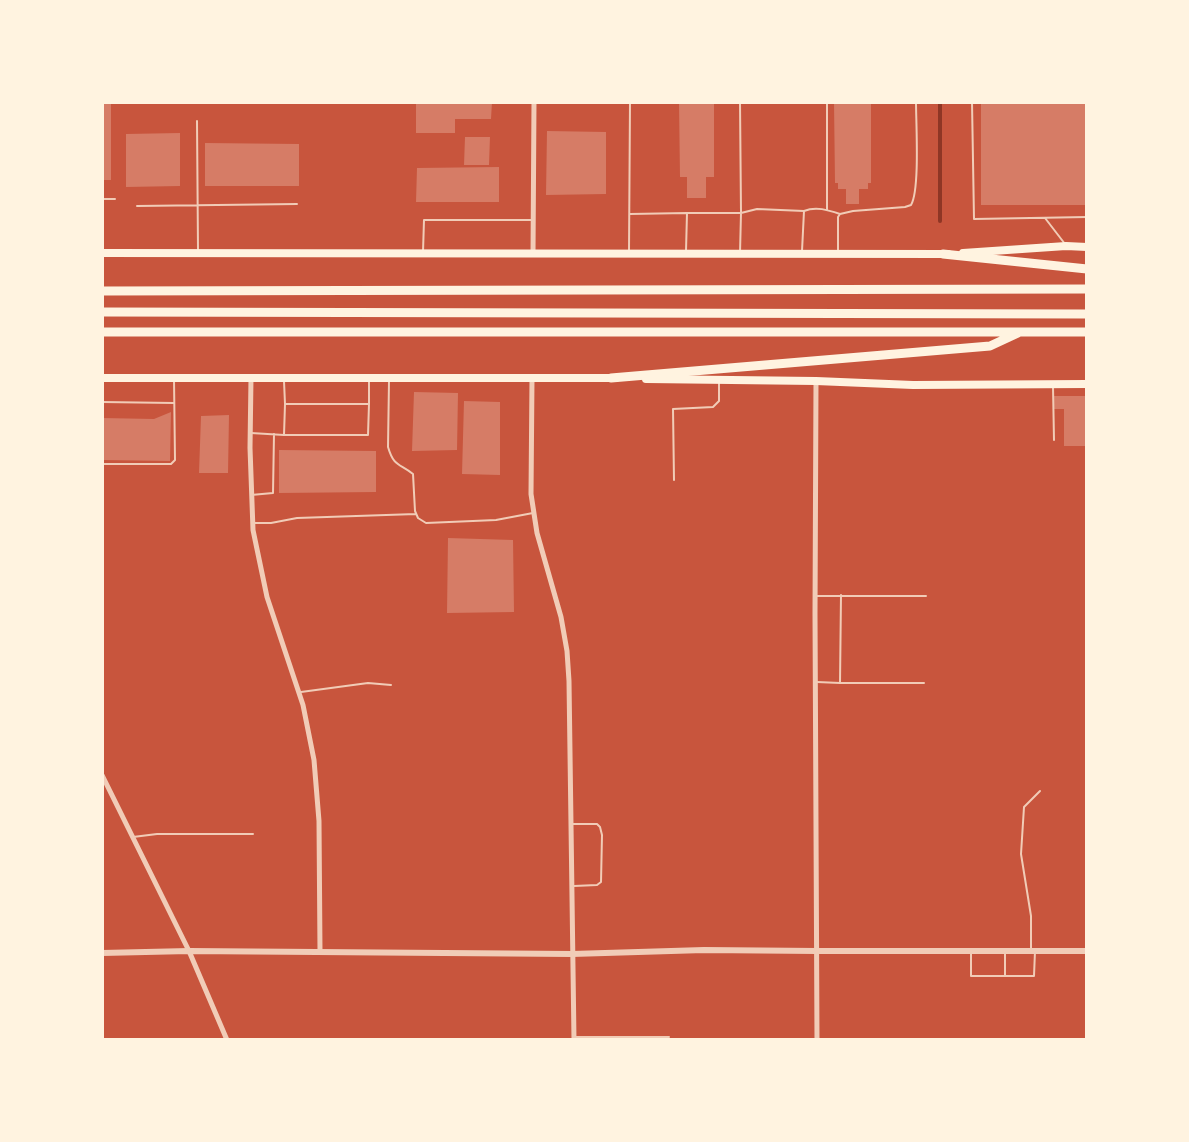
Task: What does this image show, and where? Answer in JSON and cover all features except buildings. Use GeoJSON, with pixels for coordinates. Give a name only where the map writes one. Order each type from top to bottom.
{"type":"FeatureCollection","features":[{"type":"Feature","properties":{"kind":"highway"},"geometry":{"type":"LineString","coordinates":[[943,254],[1087,268]]}},
{"type":"Feature","properties":{"kind":"highway"},"geometry":{"type":"LineString","coordinates":[[102,291],[1087,289]]}},
{"type":"Feature","properties":{"kind":"highway"},"geometry":{"type":"LineString","coordinates":[[102,312],[1087,314]]}},
{"type":"Feature","properties":{"kind":"highway"},"geometry":{"type":"LineString","coordinates":[[102,332],[1087,332]]}},
{"type":"Feature","properties":{"kind":"highway"},"geometry":{"type":"LineString","coordinates":[[611,378],[990,346],[1021,332]]}},
{"type":"Feature","properties":{"kind":"main road"},"geometry":{"type":"LineString","coordinates":[[102,253],[943,254],[1087,246]]}},
{"type":"Feature","properties":{"kind":"main road"},"geometry":{"type":"LineString","coordinates":[[102,378],[611,378],[913,385],[1087,384]]}},
{"type":"Feature","properties":{"kind":"street"},"geometry":{"type":"LineString","coordinates":[[533,254],[534,102]]}},
{"type":"Feature","properties":{"kind":"street"},"geometry":{"type":"LineString","coordinates":[[252,378],[251,495],[256,550],[267,597],[303,705],[314,760],[319,821],[320,952]]}},
{"type":"Feature","properties":{"kind":"street"},"geometry":{"type":"LineString","coordinates":[[532,379],[531,494],[537,533],[561,617],[569,681],[574,1039]]}},
{"type":"Feature","properties":{"kind":"street"},"geometry":{"type":"LineString","coordinates":[[816,381],[817,1040]]}},
{"type":"Feature","properties":{"kind":"street"},"geometry":{"type":"LineString","coordinates":[[102,775],[189,951],[227,1040]]}},
{"type":"Feature","properties":{"kind":"street"},"geometry":{"type":"LineString","coordinates":[[102,953],[189,951],[572,954],[704,950],[1087,951]]}},
{"type":"Feature","properties":{"kind":"lane"},"geometry":{"type":"LineString","coordinates":[[629,254],[630,102]]}},
{"type":"Feature","properties":{"kind":"lane"},"geometry":{"type":"LineString","coordinates":[[740,102],[740,254]]}},
{"type":"Feature","properties":{"kind":"lane"},"geometry":{"type":"LineString","coordinates":[[826,102],[827,210]]}},
{"type":"Feature","properties":{"kind":"lane"},"geometry":{"type":"LineString","coordinates":[[629,214],[741,213],[757,209],[819,208],[840,214],[911,205],[914,200],[916,183],[916,102]]}},
{"type":"Feature","properties":{"kind":"lane"},"geometry":{"type":"LineString","coordinates":[[972,102],[974,219],[1087,217]]}},
{"type":"Feature","properties":{"kind":"lane"},"geometry":{"type":"LineString","coordinates":[[197,121],[198,253]]}},
{"type":"Feature","properties":{"kind":"lane"},"geometry":{"type":"LineString","coordinates":[[102,199],[115,199]]}},
{"type":"Feature","properties":{"kind":"lane"},"geometry":{"type":"LineString","coordinates":[[137,206],[297,204]]}},
{"type":"Feature","properties":{"kind":"lane"},"geometry":{"type":"LineString","coordinates":[[802,254],[804,210]]}},
{"type":"Feature","properties":{"kind":"lane"},"geometry":{"type":"LineString","coordinates":[[686,254],[687,213]]}},
{"type":"Feature","properties":{"kind":"lane"},"geometry":{"type":"LineString","coordinates":[[838,254],[838,217],[840,214]]}},
{"type":"Feature","properties":{"kind":"lane"},"geometry":{"type":"LineString","coordinates":[[1045,218],[1066,246]]}},
{"type":"Feature","properties":{"kind":"lane"},"geometry":{"type":"LineString","coordinates":[[423,254],[424,220],[534,220]]}},
{"type":"Feature","properties":{"kind":"lane"},"geometry":{"type":"LineString","coordinates":[[102,464],[171,464],[175,460],[174,378]]}},
{"type":"Feature","properties":{"kind":"lane"},"geometry":{"type":"LineString","coordinates":[[250,433],[368,435],[369,378]]}},
{"type":"Feature","properties":{"kind":"lane"},"geometry":{"type":"LineString","coordinates":[[389,378],[388,447],[395,464],[413,474],[415,511],[418,518],[426,523],[496,520],[534,512]]}},
{"type":"Feature","properties":{"kind":"lane"},"geometry":{"type":"LineString","coordinates":[[284,379],[284,435]]}},
{"type":"Feature","properties":{"kind":"lane"},"geometry":{"type":"LineString","coordinates":[[674,480],[673,409],[713,407],[719,401],[718,380]]}},
{"type":"Feature","properties":{"kind":"lane"},"geometry":{"type":"LineString","coordinates":[[1053,384],[1054,440]]}},
{"type":"Feature","properties":{"kind":"lane"},"geometry":{"type":"LineString","coordinates":[[102,402],[174,403]]}},
{"type":"Feature","properties":{"kind":"lane"},"geometry":{"type":"LineString","coordinates":[[285,404],[369,404]]}},
{"type":"Feature","properties":{"kind":"lane"},"geometry":{"type":"LineString","coordinates":[[251,495],[273,494],[274,434]]}},
{"type":"Feature","properties":{"kind":"lane"},"geometry":{"type":"LineString","coordinates":[[253,523],[271,523],[297,518],[416,514]]}},
{"type":"Feature","properties":{"kind":"lane"},"geometry":{"type":"LineString","coordinates":[[840,683],[841,595]]}},
{"type":"Feature","properties":{"kind":"lane"},"geometry":{"type":"LineString","coordinates":[[815,596],[926,596]]}},
{"type":"Feature","properties":{"kind":"lane"},"geometry":{"type":"LineString","coordinates":[[815,682],[924,683]]}},
{"type":"Feature","properties":{"kind":"lane"},"geometry":{"type":"LineString","coordinates":[[298,693],[368,683],[391,686]]}},
{"type":"Feature","properties":{"kind":"lane"},"geometry":{"type":"LineString","coordinates":[[971,951],[971,976],[1035,976],[1031,916],[1021,854],[1024,807],[1040,791]]}},
{"type":"Feature","properties":{"kind":"lane"},"geometry":{"type":"LineString","coordinates":[[571,824],[597,824],[601,831],[602,844],[601,882],[597,885],[572,886]]}},
{"type":"Feature","properties":{"kind":"lane"},"geometry":{"type":"LineString","coordinates":[[133,837],[157,834],[253,834]]}},
{"type":"Feature","properties":{"kind":"lane"},"geometry":{"type":"LineString","coordinates":[[1005,951],[1005,976]]}},
{"type":"Feature","properties":{"kind":"lane"},"geometry":{"type":"LineString","coordinates":[[574,1039],[669,1037]]}},
{"type":"Feature","properties":{"kind":"waterway"},"geometry":{"type":"LineString","coordinates":[[940,102],[940,221]]}}]}
